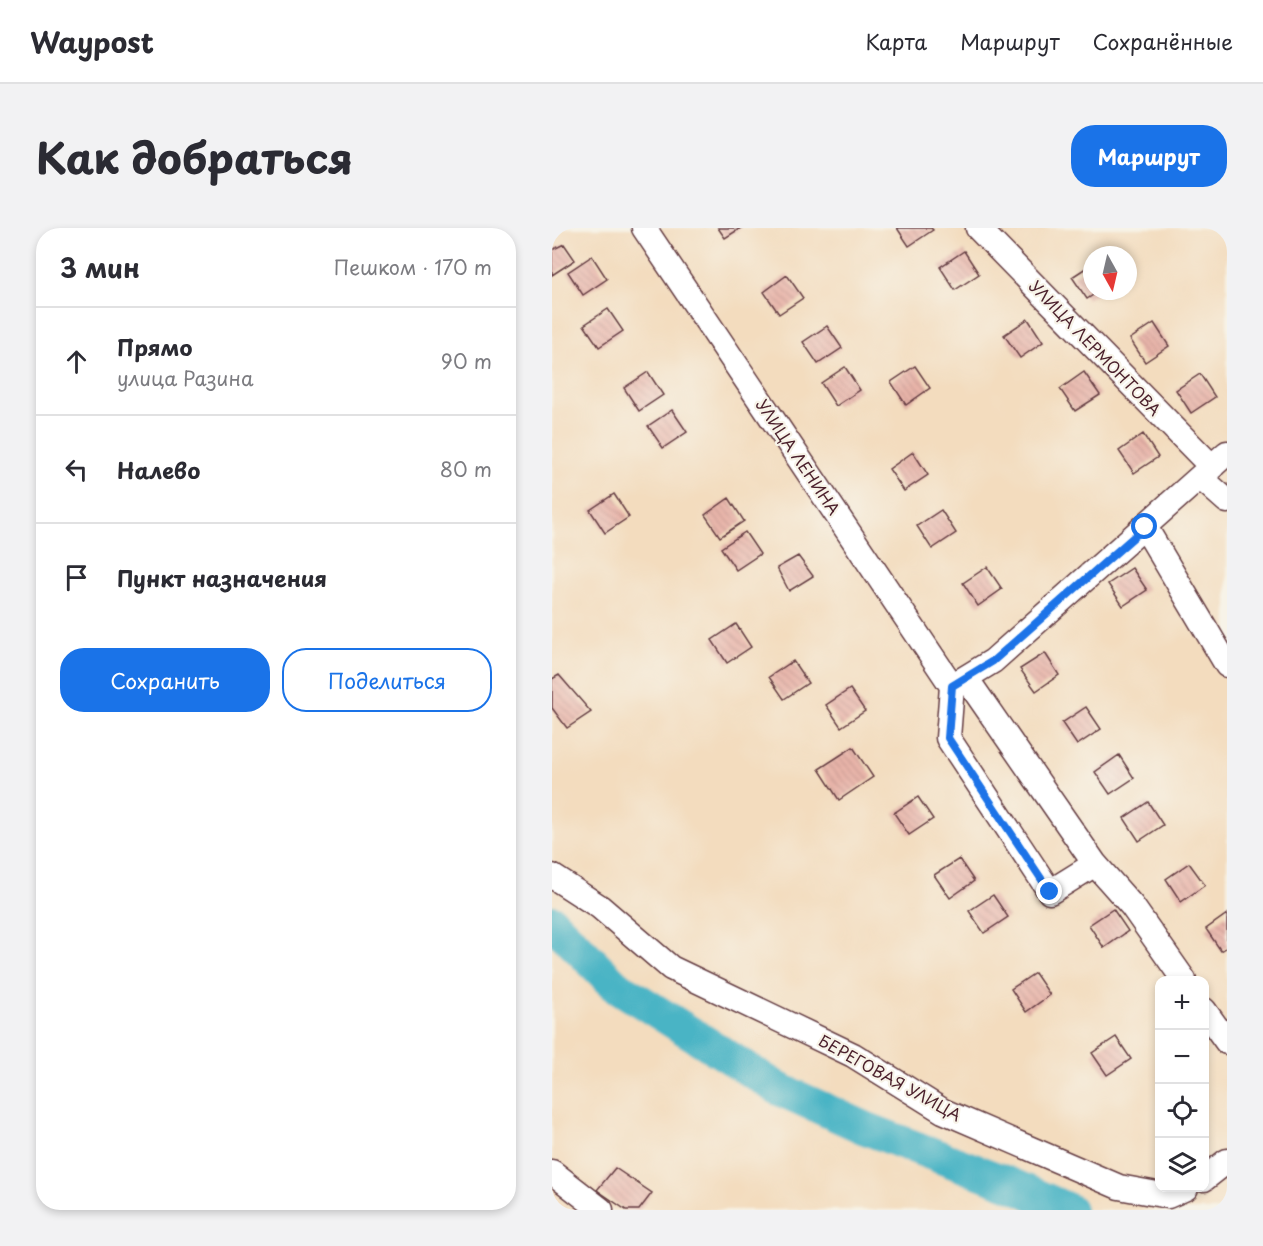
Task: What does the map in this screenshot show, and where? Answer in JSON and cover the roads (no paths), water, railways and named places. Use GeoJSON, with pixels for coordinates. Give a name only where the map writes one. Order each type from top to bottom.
{"type":"FeatureCollection","features":[{"type":"Feature","properties":{"kind":"street","name":"УЛИЦА ЛЕНИНА"},"geometry":{"type":"LineString","coordinates":[[644,228],[959,682],[1095,864],[1132,906],[1181,976]]}},
{"type":"Feature","properties":{"kind":"street","name":"УЛИЦА ЛЕРМОНТОВА"},"geometry":{"type":"LineString","coordinates":[[978,228],[1213,466],[1227,501]]}},
{"type":"Feature","properties":{"kind":"street"},"geometry":{"type":"LineString","coordinates":[[1095,864],[1050,892],[948,738],[959,682],[993,661],[1213,466]]}},
{"type":"Feature","properties":{"kind":"street"},"geometry":{"type":"LineString","coordinates":[[1145,527],[1227,664]]}},
{"type":"Feature","properties":{"kind":"street","name":"БЕРЕГОВАЯ УЛИЦА"},"geometry":{"type":"LineString","coordinates":[[552,876],[600,907],[671,968],[853,1054],[943,1111],[1119,1187],[1168,1196],[1177,1192]]}},
{"type":"Feature","properties":{"kind":"street"},"geometry":{"type":"LineString","coordinates":[[1209,1017],[1227,1042]]}},
{"type":"Feature","properties":{"kind":"street"},"geometry":{"type":"LineString","coordinates":[[1209,1175],[1227,1161]]}},
{"type":"Feature","properties":{"kind":"street"},"geometry":{"type":"LineString","coordinates":[[552,1172],[601,1210]]}},
{"type":"Feature","properties":{"kind":"waterway"},"geometry":{"type":"LineString","coordinates":[[552,922],[615,985],[779,1089],[865,1128],[1010,1184],[1069,1210]]}}]}
